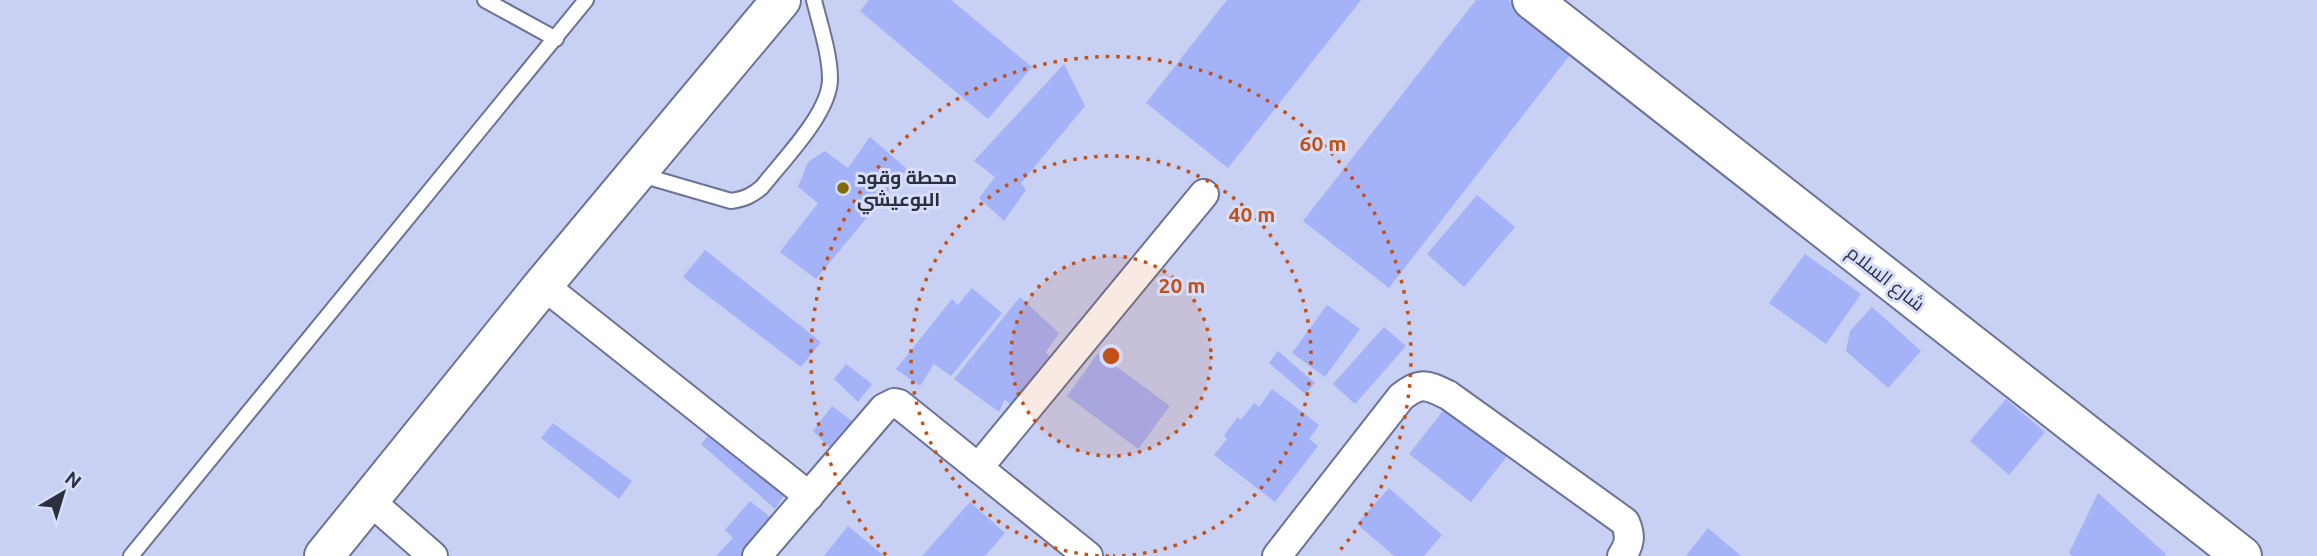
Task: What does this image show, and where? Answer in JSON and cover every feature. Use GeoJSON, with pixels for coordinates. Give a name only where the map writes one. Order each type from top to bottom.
{"type":"FeatureCollection","features":[{"type":"Feature","properties":{"kind":"main road"},"geometry":{"type":"LineString","coordinates":[[324,556],[543,285],[781,0]]}},
{"type":"Feature","properties":{"kind":"main road","name":"شارع السلام"},"geometry":{"type":"LineString","coordinates":[[1531,0],[2225,551]]}},
{"type":"Feature","properties":{"kind":"street"},"geometry":{"type":"LineString","coordinates":[[978,468],[1204,194]]}},
{"type":"Feature","properties":{"kind":"street"},"geometry":{"type":"LineString","coordinates":[[543,285],[809,496]]}},
{"type":"Feature","properties":{"kind":"street"},"geometry":{"type":"LineString","coordinates":[[1277,556],[1401,397],[1413,387],[1426,385],[1448,395],[1625,523],[1630,533],[1629,543],[1622,556]]}},
{"type":"Feature","properties":{"kind":"street"},"geometry":{"type":"LineString","coordinates":[[757,556],[884,408],[894,403],[899,404],[1088,556]]}},
{"type":"Feature","properties":{"kind":"street"},"geometry":{"type":"LineString","coordinates":[[369,500],[433,556]]}},
{"type":"Feature","properties":{"kind":"lane"},"geometry":{"type":"LineString","coordinates":[[485,0],[556,38]]}},
{"type":"Feature","properties":{"kind":"lane"},"geometry":{"type":"LineString","coordinates":[[131,556],[586,0]]}},
{"type":"Feature","properties":{"kind":"lane"},"geometry":{"type":"LineString","coordinates":[[636,174],[731,201],[743,200],[762,187],[819,114],[829,93],[830,70],[814,0]]}},
{"type":"Feature","properties":{"kind":"building"},"geometry":{"type":"Polygon","coordinates":[[[869,0],[951,0],[1032,67],[988,119],[860,11],[869,0]]]}},
{"type":"Feature","properties":{"kind":"building"},"geometry":{"type":"Polygon","coordinates":[[[1227,0],[1361,0],[1228,168],[1146,103],[1227,0]]]}},
{"type":"Feature","properties":{"kind":"building"},"geometry":{"type":"Polygon","coordinates":[[[1476,0],[1508,0],[1573,51],[1389,288],[1303,221],[1476,0]]]}},
{"type":"Feature","properties":{"kind":"building"},"geometry":{"type":"Polygon","coordinates":[[[1064,64],[1085,106],[1021,183],[1026,190],[1004,221],[979,198],[995,177],[974,161],[1064,64]]]}},
{"type":"Feature","properties":{"kind":"building"},"geometry":{"type":"Polygon","coordinates":[[[870,137],[907,169],[816,279],[780,252],[818,203],[798,187],[808,162],[825,151],[848,168],[870,137]]]}},
{"type":"Feature","properties":{"kind":"building"},"geometry":{"type":"Polygon","coordinates":[[[1477,195],[1515,227],[1464,287],[1427,254],[1477,195]]]}},
{"type":"Feature","properties":{"kind":"building"},"geometry":{"type":"Polygon","coordinates":[[[705,250],[821,342],[801,367],[683,277],[705,250]]]}},
{"type":"Feature","properties":{"kind":"building"},"geometry":{"type":"Polygon","coordinates":[[[1805,254],[1861,294],[1826,344],[1769,303],[1805,254]]]}},
{"type":"Feature","properties":{"kind":"building"},"geometry":{"type":"Polygon","coordinates":[[[972,288],[1002,313],[951,376],[934,364],[920,386],[896,369],[952,299],[958,305],[972,288]]]}},
{"type":"Feature","properties":{"kind":"building"},"geometry":{"type":"Polygon","coordinates":[[[1020,297],[1059,333],[1046,352],[1049,356],[1011,406],[1005,399],[999,412],[954,379],[1020,297]]]}},
{"type":"Feature","properties":{"kind":"building"},"geometry":{"type":"Polygon","coordinates":[[[1327,305],[1360,329],[1325,377],[1292,353],[1327,305]]]}},
{"type":"Feature","properties":{"kind":"building"},"geometry":{"type":"Polygon","coordinates":[[[1872,307],[1921,351],[1888,388],[1846,351],[1850,331],[1872,307]]]}},
{"type":"Feature","properties":{"kind":"building"},"geometry":{"type":"Polygon","coordinates":[[[1384,327],[1406,346],[1355,404],[1333,384],[1384,327]]]}},
{"type":"Feature","properties":{"kind":"building"},"geometry":{"type":"Polygon","coordinates":[[[1278,351],[1315,383],[1305,394],[1269,363],[1278,351]]]}},
{"type":"Feature","properties":{"kind":"building"},"geometry":{"type":"Polygon","coordinates":[[[1098,353],[1170,406],[1138,449],[1067,396],[1098,353]]]}},
{"type":"Feature","properties":{"kind":"building"},"geometry":{"type":"Polygon","coordinates":[[[846,364],[872,384],[858,402],[834,379],[846,364]]]}},
{"type":"Feature","properties":{"kind":"building"},"geometry":{"type":"Polygon","coordinates":[[[1272,389],[1319,425],[1309,439],[1318,446],[1275,502],[1214,455],[1227,439],[1224,435],[1238,417],[1241,420],[1254,403],[1259,407],[1272,389]]]}},
{"type":"Feature","properties":{"kind":"building"},"geometry":{"type":"Polygon","coordinates":[[[2006,399],[2045,432],[2009,475],[1970,441],[2006,399]]]}},
{"type":"Feature","properties":{"kind":"building"},"geometry":{"type":"Polygon","coordinates":[[[832,406],[852,421],[829,447],[813,431],[832,406]]]}},
{"type":"Feature","properties":{"kind":"building"},"geometry":{"type":"Polygon","coordinates":[[[1446,407],[1508,455],[1471,502],[1409,454],[1446,407]]]}},
{"type":"Feature","properties":{"kind":"building"},"geometry":{"type":"Polygon","coordinates":[[[553,423],[632,481],[619,499],[541,438],[553,423]]]}},
{"type":"Feature","properties":{"kind":"building"},"geometry":{"type":"Polygon","coordinates":[[[715,428],[791,486],[775,509],[701,444],[715,428]]]}},
{"type":"Feature","properties":{"kind":"building"},"geometry":{"type":"Polygon","coordinates":[[[1389,488],[1442,535],[1424,556],[1394,556],[1357,524],[1389,488]]]}},
{"type":"Feature","properties":{"kind":"building"},"geometry":{"type":"Polygon","coordinates":[[[2098,493],[2166,554],[2165,556],[2072,556],[2069,553],[2098,493]]]}},
{"type":"Feature","properties":{"kind":"building"},"geometry":{"type":"Polygon","coordinates":[[[750,501],[775,521],[743,556],[716,556],[733,538],[725,530],[750,501]]]}},
{"type":"Feature","properties":{"kind":"building"},"geometry":{"type":"Polygon","coordinates":[[[970,502],[1005,533],[985,556],[922,556],[970,502]]]}},
{"type":"Feature","properties":{"kind":"building"},"geometry":{"type":"Polygon","coordinates":[[[848,526],[884,556],[824,556],[848,526]]]}},
{"type":"Feature","properties":{"kind":"building"},"geometry":{"type":"Polygon","coordinates":[[[1708,528],[1741,556],[1686,556],[1708,528]]]}},
{"type":"Feature","properties":{"kind":"place","name":"محطة وقود البوعيشي"},"geometry":{"type":"Point","coordinates":[843,188]}}]}
